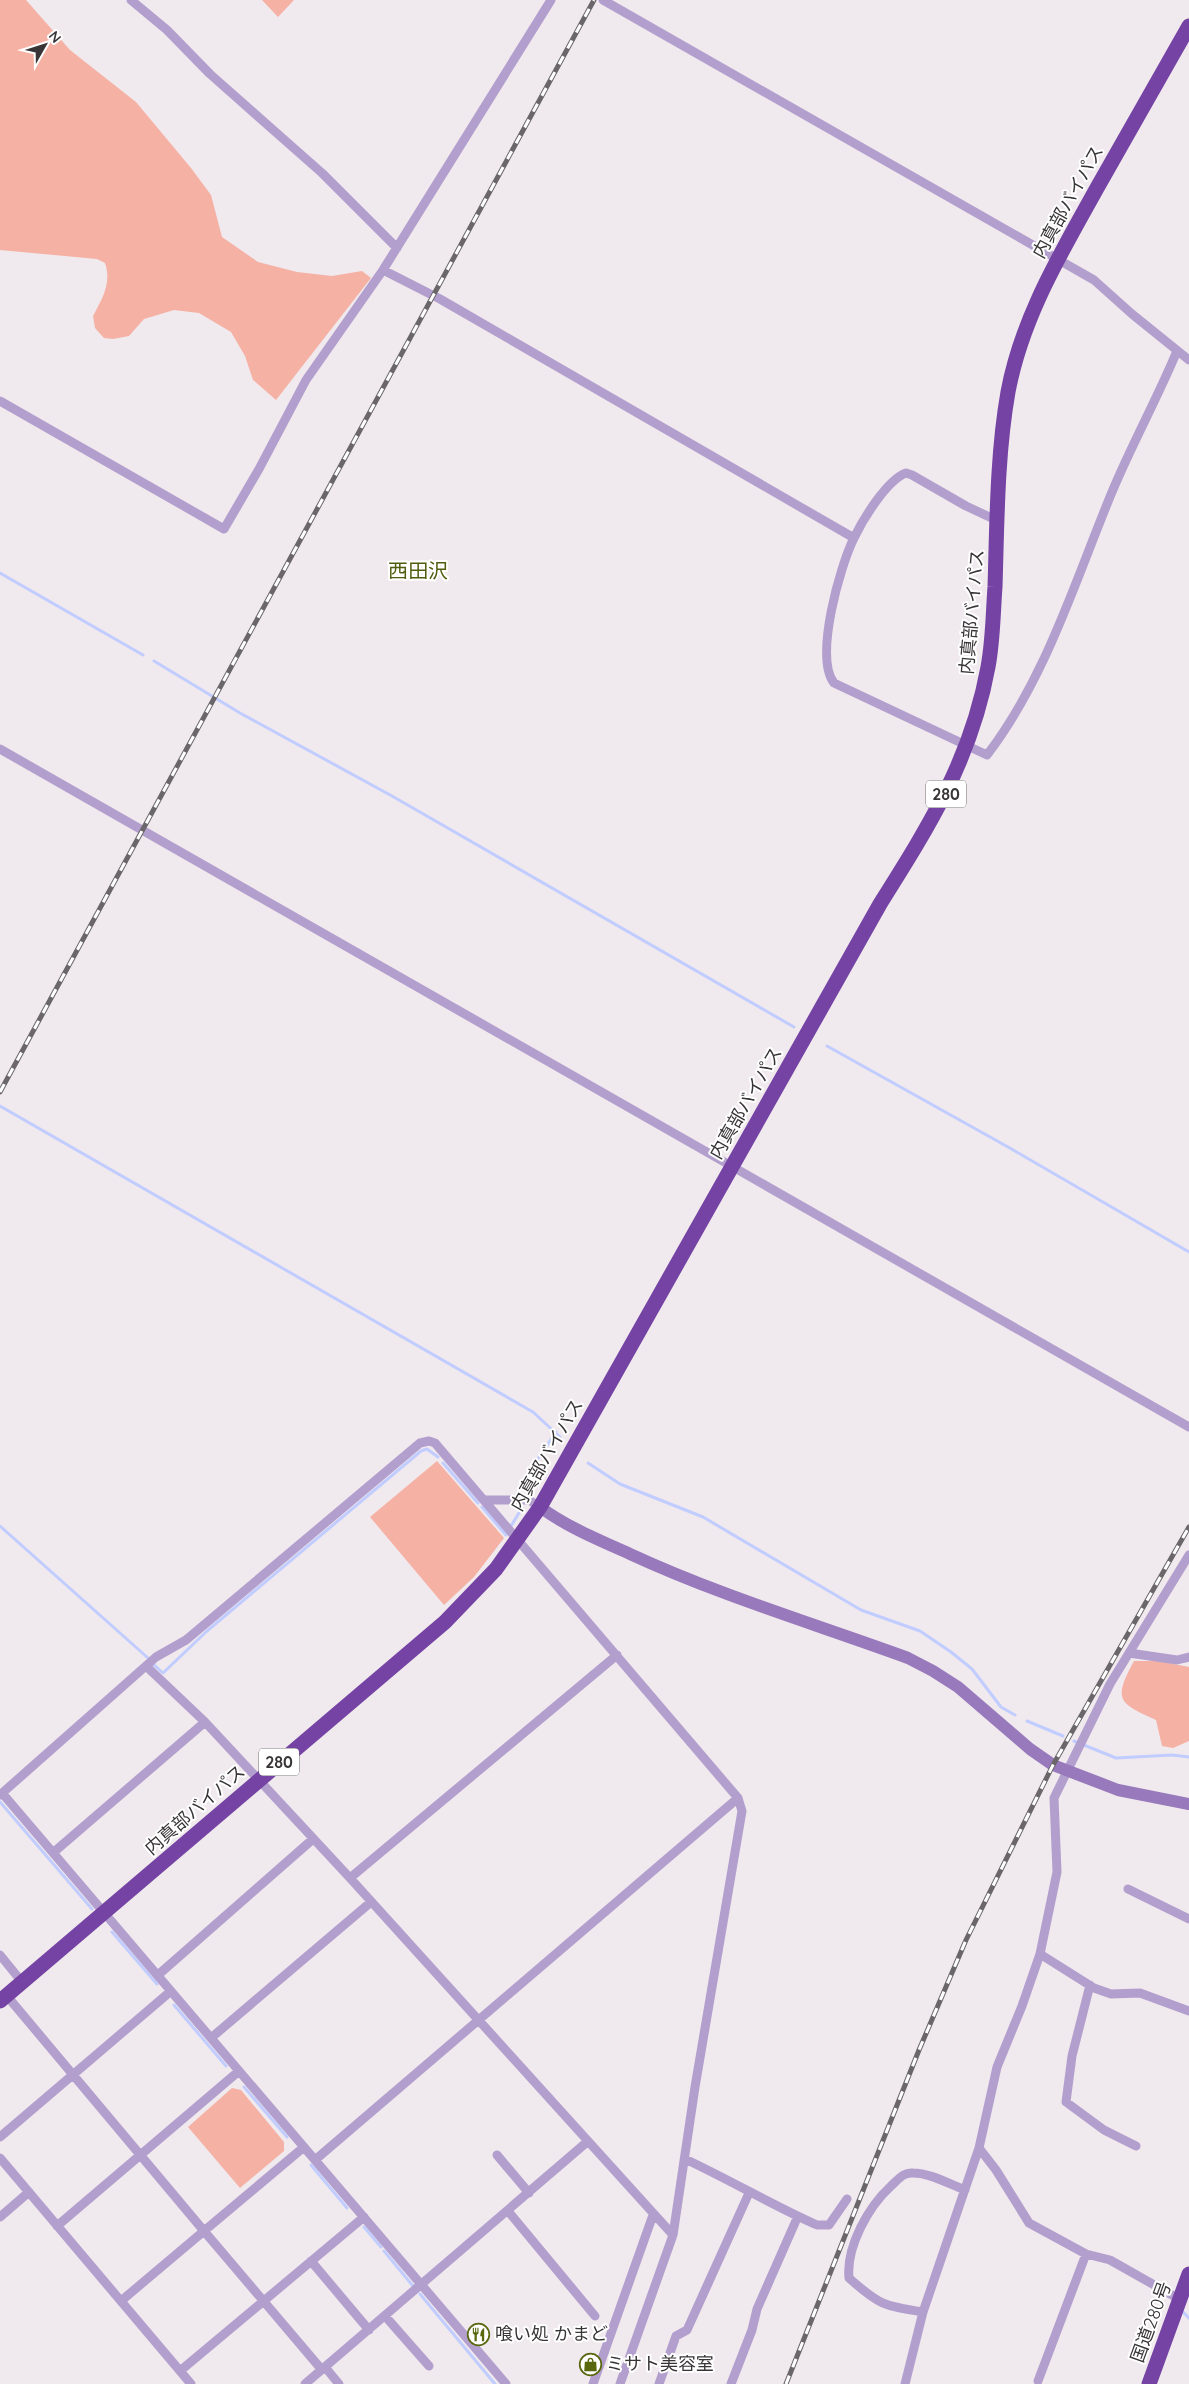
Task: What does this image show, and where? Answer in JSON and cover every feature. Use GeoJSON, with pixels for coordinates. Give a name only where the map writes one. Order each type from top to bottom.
{"type":"FeatureCollection","features":[{"type":"Feature","properties":{"kind":"highway","name":"内真部バイパス"},"geometry":{"type":"LineString","coordinates":[[3,1999],[445,1622],[496,1569],[540,1507],[880,904],[924,834],[954,779],[967,746],[988,666],[993,622],[998,520],[1008,392],[1021,339],[1036,301],[1058,258],[1189,26]]}},
{"type":"Feature","properties":{"kind":"highway","name":"国道280号"},"geometry":{"type":"LineString","coordinates":[[1149,2384],[1189,2274]]}},
{"type":"Feature","properties":{"kind":"street"},"geometry":{"type":"LineString","coordinates":[[131,0],[167,30],[210,74],[322,173],[397,248]]}},
{"type":"Feature","properties":{"kind":"street"},"geometry":{"type":"LineString","coordinates":[[0,401],[224,529],[259,469],[306,380],[383,270],[551,0]]}},
{"type":"Feature","properties":{"kind":"street"},"geometry":{"type":"LineString","coordinates":[[603,0],[1094,280],[1189,360]]}},
{"type":"Feature","properties":{"kind":"street"},"geometry":{"type":"LineString","coordinates":[[383,270],[440,299],[854,538]]}},
{"type":"Feature","properties":{"kind":"street"},"geometry":{"type":"LineString","coordinates":[[998,520],[906,473],[893,481],[876,503],[854,538],[836,586],[830,614],[828,652],[830,677],[834,683],[987,755],[1007,729],[1048,649],[1076,586],[1112,491],[1157,398],[1177,351]]}},
{"type":"Feature","properties":{"kind":"street"},"geometry":{"type":"LineString","coordinates":[[0,749],[1189,1427]]}},
{"type":"Feature","properties":{"kind":"street"},"geometry":{"type":"LineString","coordinates":[[506,2384],[54,1852],[1,1794],[146,1666],[167,1650],[186,1640],[420,1443],[429,1441],[435,1442],[617,1654],[738,1798],[742,1811],[695,2086],[673,2235],[620,2384]]}},
{"type":"Feature","properties":{"kind":"street"},"geometry":{"type":"LineString","coordinates":[[486,1500],[529,1500],[554,1518],[667,1571],[732,1597],[875,1646],[925,1666],[958,1687],[1030,1749],[1066,1772],[1118,1790],[1189,1804]]}},
{"type":"Feature","properties":{"kind":"street"},"geometry":{"type":"LineString","coordinates":[[905,2384],[924,2312],[979,2148],[997,2067],[1022,2006],[1040,1954],[1057,1872],[1054,1798],[1110,1684],[1189,1555]]}},
{"type":"Feature","properties":{"kind":"street"},"geometry":{"type":"LineString","coordinates":[[1129,1653],[1178,1660],[1189,1656]]}},
{"type":"Feature","properties":{"kind":"street"},"geometry":{"type":"LineString","coordinates":[[350,1878],[617,1654]]}},
{"type":"Feature","properties":{"kind":"street"},"geometry":{"type":"LineString","coordinates":[[146,1666],[205,1722],[350,1878],[478,2022],[673,2235]]}},
{"type":"Feature","properties":{"kind":"street"},"geometry":{"type":"LineString","coordinates":[[54,1852],[205,1722]]}},
{"type":"Feature","properties":{"kind":"street"},"geometry":{"type":"LineString","coordinates":[[315,2160],[738,1798]]}},
{"type":"Feature","properties":{"kind":"street"},"geometry":{"type":"LineString","coordinates":[[158,1975],[313,1839]]}},
{"type":"Feature","properties":{"kind":"street"},"geometry":{"type":"LineString","coordinates":[[1128,1889],[1189,1919]]}},
{"type":"Feature","properties":{"kind":"street"},"geometry":{"type":"LineString","coordinates":[[211,2038],[371,1902]]}},
{"type":"Feature","properties":{"kind":"street"},"geometry":{"type":"LineString","coordinates":[[1040,1954],[1090,1985],[1111,1994],[1140,1993],[1189,2011]]}},
{"type":"Feature","properties":{"kind":"street"},"geometry":{"type":"LineString","coordinates":[[0,1955],[22,1982]]}},
{"type":"Feature","properties":{"kind":"street"},"geometry":{"type":"LineString","coordinates":[[1090,1985],[1072,2056],[1066,2102],[1104,2130],[1136,2146]]}},
{"type":"Feature","properties":{"kind":"street"},"geometry":{"type":"LineString","coordinates":[[0,2137],[171,1991]]}},
{"type":"Feature","properties":{"kind":"street"},"geometry":{"type":"LineString","coordinates":[[3,1999],[72,2074],[264,2301],[323,2369],[339,2384]]}},
{"type":"Feature","properties":{"kind":"street"},"geometry":{"type":"LineString","coordinates":[[58,2226],[239,2072]]}},
{"type":"Feature","properties":{"kind":"street"},"geometry":{"type":"LineString","coordinates":[[305,2384],[588,2142]]}},
{"type":"Feature","properties":{"kind":"street"},"geometry":{"type":"LineString","coordinates":[[121,2301],[304,2147]]}},
{"type":"Feature","properties":{"kind":"street"},"geometry":{"type":"LineString","coordinates":[[979,2148],[996,2170],[1029,2223],[1086,2254],[1110,2260],[1180,2300]]}},
{"type":"Feature","properties":{"kind":"street"},"geometry":{"type":"LineString","coordinates":[[497,2155],[529,2192]]}},
{"type":"Feature","properties":{"kind":"street"},"geometry":{"type":"LineString","coordinates":[[0,2158],[191,2384]]}},
{"type":"Feature","properties":{"kind":"street"},"geometry":{"type":"LineString","coordinates":[[685,2159],[817,2226],[829,2226],[847,2199]]}},
{"type":"Feature","properties":{"kind":"street"},"geometry":{"type":"LineString","coordinates":[[924,2312],[877,2302],[849,2278],[848,2271],[859,2230],[876,2199],[903,2174],[913,2172],[926,2175],[965,2190]]}},
{"type":"Feature","properties":{"kind":"street"},"geometry":{"type":"LineString","coordinates":[[0,2217],[29,2192]]}},
{"type":"Feature","properties":{"kind":"street"},"geometry":{"type":"LineString","coordinates":[[659,2384],[676,2336],[687,2330],[749,2193]]}},
{"type":"Feature","properties":{"kind":"street"},"geometry":{"type":"LineString","coordinates":[[508,2211],[595,2316]]}},
{"type":"Feature","properties":{"kind":"street"},"geometry":{"type":"LineString","coordinates":[[593,2384],[654,2215]]}},
{"type":"Feature","properties":{"kind":"street"},"geometry":{"type":"LineString","coordinates":[[731,2384],[752,2330],[757,2309],[798,2216]]}},
{"type":"Feature","properties":{"kind":"street"},"geometry":{"type":"LineString","coordinates":[[180,2371],[364,2217]]}},
{"type":"Feature","properties":{"kind":"street"},"geometry":{"type":"LineString","coordinates":[[1038,2381],[1086,2254]]}},
{"type":"Feature","properties":{"kind":"street"},"geometry":{"type":"LineString","coordinates":[[311,2261],[369,2330]]}},
{"type":"Feature","properties":{"kind":"street"},"geometry":{"type":"LineString","coordinates":[[385,2316],[429,2366]]}},
{"type":"Feature","properties":{"kind":"shaded area"},"geometry":{"type":"Polygon","coordinates":[[[0,0],[26,0],[70,50],[136,102],[211,195],[222,237],[258,262],[297,272],[332,276],[362,271],[371,278],[276,400],[253,380],[245,356],[231,332],[199,313],[174,310],[144,319],[129,336],[113,339],[104,338],[95,328],[93,316],[103,297],[107,284],[105,263],[97,259],[0,250],[0,0]]]}},
{"type":"Feature","properties":{"kind":"shaded area"},"geometry":{"type":"Polygon","coordinates":[[[262,0],[294,0],[278,17],[262,0]]]}},
{"type":"Feature","properties":{"kind":"shaded area"},"geometry":{"type":"Polygon","coordinates":[[[437,1461],[504,1538],[474,1577],[444,1605],[370,1517],[437,1461]]]}},
{"type":"Feature","properties":{"kind":"shaded area"},"geometry":{"type":"Polygon","coordinates":[[[1134,1661],[1159,1661],[1189,1667],[1189,1741],[1173,1748],[1162,1746],[1156,1720],[1134,1709],[1123,1699],[1123,1684],[1134,1661]]]}},
{"type":"Feature","properties":{"kind":"shaded area"},"geometry":{"type":"Polygon","coordinates":[[[232,2088],[241,2090],[284,2142],[284,2151],[240,2188],[188,2127],[232,2088]]]}},
{"type":"Feature","properties":{"kind":"waterway"},"geometry":{"type":"LineString","coordinates":[[0,573],[143,655]]}},
{"type":"Feature","properties":{"kind":"waterway"},"geometry":{"type":"LineString","coordinates":[[154,661],[240,713],[392,796],[794,1027]]}},
{"type":"Feature","properties":{"kind":"waterway"},"geometry":{"type":"LineString","coordinates":[[827,1046],[1008,1147],[1189,1252]]}},
{"type":"Feature","properties":{"kind":"waterway"},"geometry":{"type":"LineString","coordinates":[[0,1106],[533,1412],[560,1437]]}},
{"type":"Feature","properties":{"kind":"waterway"},"geometry":{"type":"LineString","coordinates":[[519,1487],[556,1432]]}},
{"type":"Feature","properties":{"kind":"waterway"},"geometry":{"type":"LineString","coordinates":[[153,1664],[163,1673],[207,1631],[421,1451],[427,1449],[438,1457]]}},
{"type":"Feature","properties":{"kind":"waterway"},"geometry":{"type":"LineString","coordinates":[[443,1463],[478,1503]]}},
{"type":"Feature","properties":{"kind":"waterway"},"geometry":{"type":"LineString","coordinates":[[588,1463],[620,1484],[703,1517],[861,1610],[920,1631],[972,1669],[1001,1707],[1015,1715]]}},
{"type":"Feature","properties":{"kind":"waterway"},"geometry":{"type":"LineString","coordinates":[[482,1507],[506,1535]]}},
{"type":"Feature","properties":{"kind":"waterway"},"geometry":{"type":"LineString","coordinates":[[511,1526],[522,1508]]}},
{"type":"Feature","properties":{"kind":"waterway"},"geometry":{"type":"LineString","coordinates":[[0,1526],[148,1658]]}},
{"type":"Feature","properties":{"kind":"waterway"},"geometry":{"type":"LineString","coordinates":[[1027,1721],[1063,1736]]}},
{"type":"Feature","properties":{"kind":"waterway"},"geometry":{"type":"LineString","coordinates":[[1074,1741],[1116,1758],[1172,1755],[1189,1757]]}},
{"type":"Feature","properties":{"kind":"waterway"},"geometry":{"type":"LineString","coordinates":[[0,1802],[92,1909]]}},
{"type":"Feature","properties":{"kind":"waterway"},"geometry":{"type":"LineString","coordinates":[[112,1932],[157,1984]]}},
{"type":"Feature","properties":{"kind":"waterway"},"geometry":{"type":"LineString","coordinates":[[174,2005],[226,2066]]}},
{"type":"Feature","properties":{"kind":"waterway"},"geometry":{"type":"LineString","coordinates":[[244,2087],[287,2137]]}},
{"type":"Feature","properties":{"kind":"waterway"},"geometry":{"type":"LineString","coordinates":[[311,2165],[347,2208]]}},
{"type":"Feature","properties":{"kind":"waterway"},"geometry":{"type":"LineString","coordinates":[[364,2227],[381,2247]]}},
{"type":"Feature","properties":{"kind":"waterway"},"geometry":{"type":"LineString","coordinates":[[384,2251],[413,2286]]}},
{"type":"Feature","properties":{"kind":"waterway"},"geometry":{"type":"LineString","coordinates":[[420,2294],[495,2384]]}},
{"type":"Feature","properties":{"kind":"waterway"},"geometry":{"type":"LineString","coordinates":[[1183,2312],[1189,2318]]}},
{"type":"Feature","properties":{"kind":"railway"},"geometry":{"type":"LineString","coordinates":[[0,1092],[594,0]]}},
{"type":"Feature","properties":{"kind":"railway"},"geometry":{"type":"LineString","coordinates":[[786,2384],[919,2050],[966,1940],[1053,1765],[1189,1527]]}},
{"type":"Feature","properties":{"kind":"place","name":"喰い処 かまど"},"geometry":{"type":"Point","coordinates":[479,2334]}},
{"type":"Feature","properties":{"kind":"place","name":"ミサト美容室"},"geometry":{"type":"Point","coordinates":[590,2364]}},
{"type":"Feature","properties":{"kind":"district","name":"西田沢"},"geometry":{"type":"Point","coordinates":[418,571]}}]}
